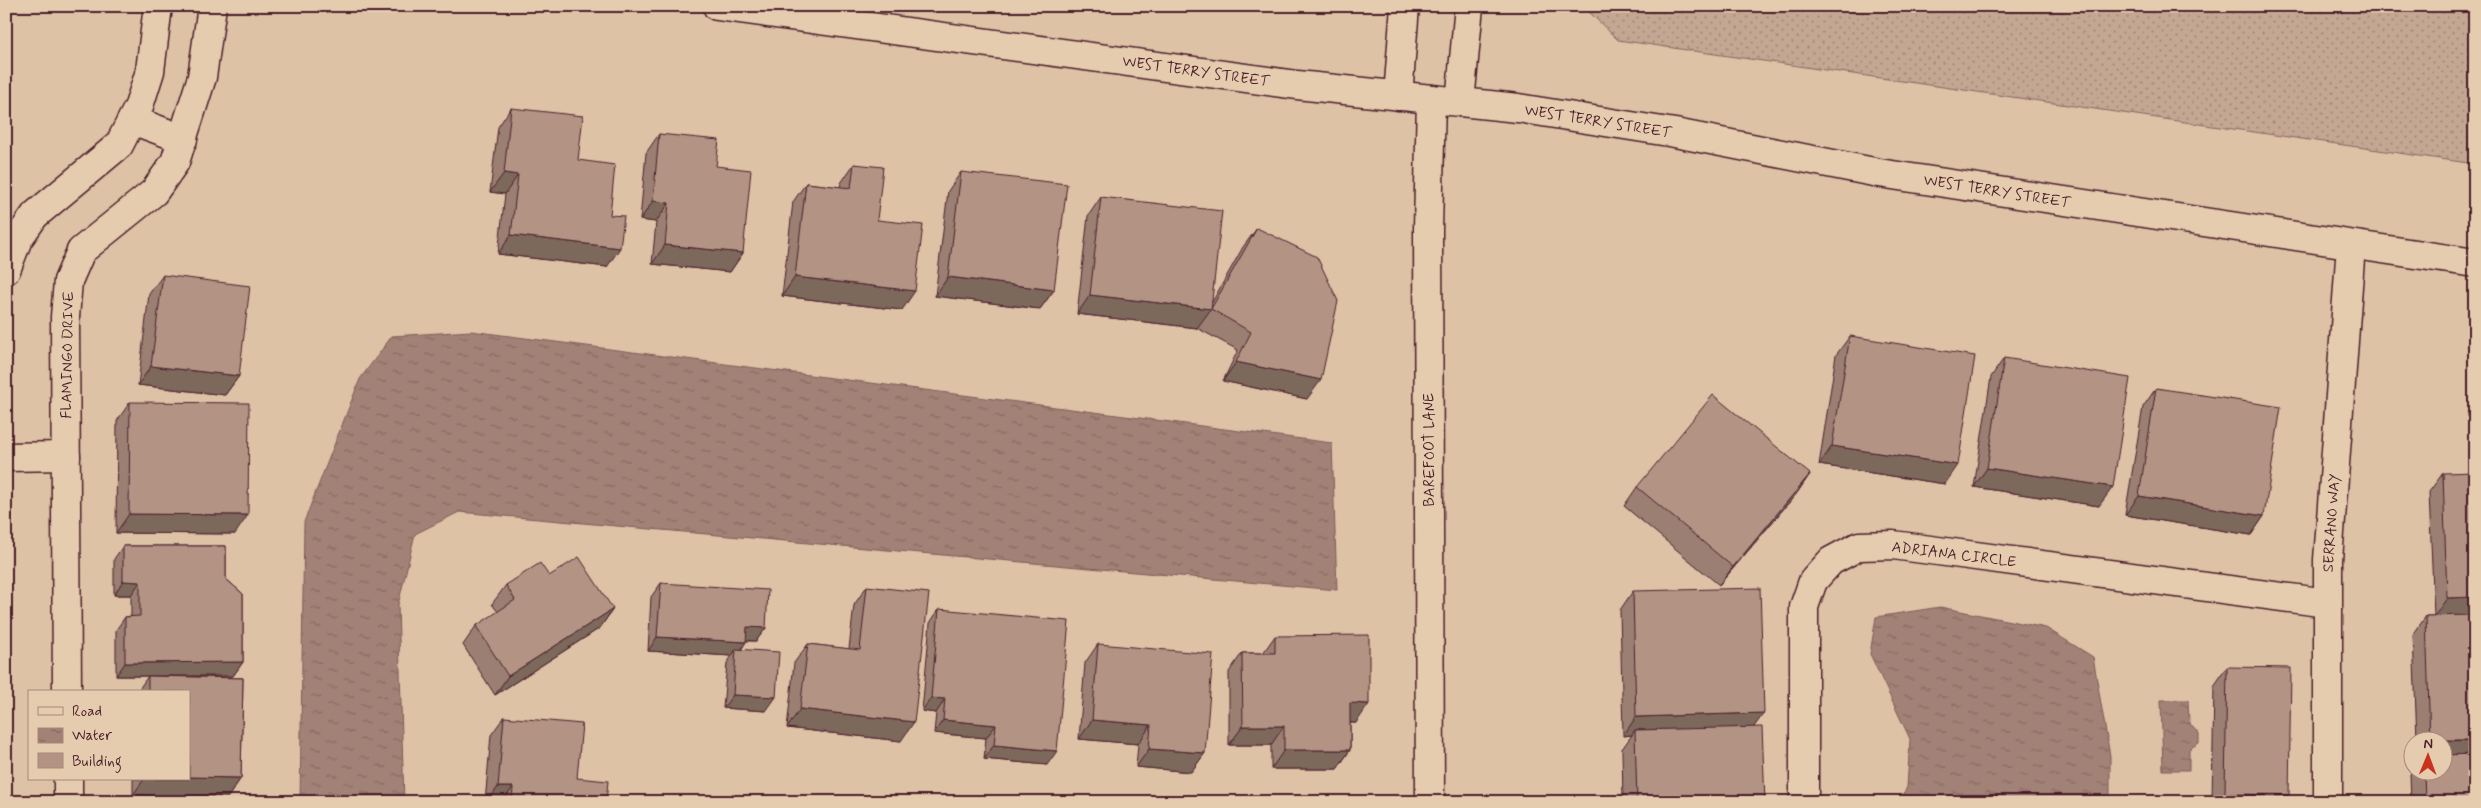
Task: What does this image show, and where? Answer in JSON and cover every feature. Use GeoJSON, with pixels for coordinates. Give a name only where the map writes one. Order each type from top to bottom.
{"type":"FeatureCollection","features":[{"type":"Feature","properties":{"kind":"street"},"geometry":{"type":"LineString","coordinates":[[6,270],[18,239],[35,215],[119,145],[139,106],[150,70],[158,6]]}},
{"type":"Feature","properties":{"kind":"street","name":"FLAMINGO DRIVE"},"geometry":{"type":"LineString","coordinates":[[67,690],[65,317],[68,281],[81,251],[154,192],[175,162],[202,77],[212,6]]}},
{"type":"Feature","properties":{"kind":"street","name":"WEST TERRY STREET"},"geometry":{"type":"LineString","coordinates":[[717,6],[1287,83],[1518,108],[1675,134],[1879,173],[2475,263]]}},
{"type":"Feature","properties":{"kind":"street"},"geometry":{"type":"LineString","coordinates":[[1398,96],[1405,6]]}},
{"type":"Feature","properties":{"kind":"street"},"geometry":{"type":"LineString","coordinates":[[1460,102],[1469,6]]}},
{"type":"Feature","properties":{"kind":"street","name":"BAREFOOT LANE"},"geometry":{"type":"LineString","coordinates":[[1430,802],[1428,228],[1431,99]]}},
{"type":"Feature","properties":{"kind":"street"},"geometry":{"type":"LineString","coordinates":[[132,120],[183,139]]}},
{"type":"Feature","properties":{"kind":"street","name":"SERRANO WAY"},"geometry":{"type":"LineString","coordinates":[[2328,802],[2328,560],[2351,245]]}},
{"type":"Feature","properties":{"kind":"street"},"geometry":{"type":"LineString","coordinates":[[6,457],[66,456]]}},
{"type":"Feature","properties":{"kind":"street","name":"ADRIANA CIRCLE"},"geometry":{"type":"LineString","coordinates":[[1804,802],[1804,607],[1812,581],[1831,561],[1859,546],[1893,545],[2328,603]]}},
{"type":"Feature","properties":{"kind":"street"},"geometry":{"type":"LineString","coordinates":[[68,780],[68,802]]}},
{"type":"Feature","properties":{"kind":"shaded area"},"geometry":{"type":"Polygon","coordinates":[[[1583,6],[2475,6],[2475,164],[1618,40],[1583,6]]]}},
{"type":"Feature","properties":{"kind":"water"},"geometry":{"type":"Polygon","coordinates":[[[471,331],[1332,443],[1337,590],[459,512],[415,534],[398,605],[404,802],[300,802],[304,522],[360,379],[392,336],[471,331]]]}},
{"type":"Feature","properties":{"kind":"water"},"geometry":{"type":"Polygon","coordinates":[[[1940,607],[2046,628],[2093,657],[2110,756],[2110,802],[1900,802],[1907,787],[1910,739],[1870,654],[1876,617],[1940,607]]]}},
{"type":"Feature","properties":{"kind":"water"},"geometry":{"type":"Polygon","coordinates":[[[2161,700],[2188,700],[2189,723],[2199,734],[2199,743],[2189,749],[2189,770],[2163,770],[2161,700]]]}},
{"type":"Feature","properties":{"kind":"building"},"geometry":{"type":"Polygon","coordinates":[[[511,108],[583,116],[578,160],[615,165],[610,215],[624,216],[620,248],[511,235],[518,175],[504,173],[511,108]]]}},
{"type":"Feature","properties":{"kind":"building"},"geometry":{"type":"Polygon","coordinates":[[[659,134],[719,140],[716,166],[751,170],[743,253],[665,245],[669,203],[653,201],[659,134]]]}},
{"type":"Feature","properties":{"kind":"building"},"geometry":{"type":"Polygon","coordinates":[[[854,164],[883,167],[877,220],[923,225],[915,291],[795,277],[806,183],[851,188],[854,164]]]}},
{"type":"Feature","properties":{"kind":"building"},"geometry":{"type":"Polygon","coordinates":[[[961,172],[1067,184],[1054,290],[948,277],[961,172]]]}},
{"type":"Feature","properties":{"kind":"building"},"geometry":{"type":"Polygon","coordinates":[[[1101,197],[1222,211],[1211,309],[1090,295],[1101,197]]]}},
{"type":"Feature","properties":{"kind":"building"},"geometry":{"type":"Polygon","coordinates":[[[1257,228],[1317,257],[1338,301],[1321,380],[1236,362],[1251,332],[1211,309],[1257,228]]]}},
{"type":"Feature","properties":{"kind":"building"},"geometry":{"type":"Polygon","coordinates":[[[163,275],[250,286],[239,376],[151,366],[163,275]]]}},
{"type":"Feature","properties":{"kind":"building"},"geometry":{"type":"Polygon","coordinates":[[[1850,336],[1975,356],[1958,465],[1832,446],[1850,336]]]}},
{"type":"Feature","properties":{"kind":"building"},"geometry":{"type":"Polygon","coordinates":[[[2004,358],[2130,378],[2113,487],[1987,468],[2004,358]]]}},
{"type":"Feature","properties":{"kind":"building"},"geometry":{"type":"Polygon","coordinates":[[[2156,388],[2281,407],[2264,516],[2139,496],[2156,388]]]}},
{"type":"Feature","properties":{"kind":"building"},"geometry":{"type":"Polygon","coordinates":[[[1713,395],[1810,474],[1733,567],[1637,487],[1713,395]]]}},
{"type":"Feature","properties":{"kind":"building"},"geometry":{"type":"Polygon","coordinates":[[[130,402],[249,403],[248,515],[129,514],[130,402]]]}},
{"type":"Feature","properties":{"kind":"building"},"geometry":{"type":"Polygon","coordinates":[[[2475,472],[2475,597],[2447,598],[2443,473],[2475,472]]]}},
{"type":"Feature","properties":{"kind":"building"},"geometry":{"type":"Polygon","coordinates":[[[123,546],[226,546],[226,579],[243,594],[243,662],[125,663],[125,617],[140,616],[140,582],[123,581],[123,546]]]}},
{"type":"Feature","properties":{"kind":"building"},"geometry":{"type":"Polygon","coordinates":[[[579,557],[613,609],[508,676],[476,626],[515,600],[506,585],[540,563],[549,576],[579,557]]]}},
{"type":"Feature","properties":{"kind":"building"},"geometry":{"type":"Polygon","coordinates":[[[661,583],[768,590],[766,628],[747,627],[746,642],[657,637],[661,583]]]}},
{"type":"Feature","properties":{"kind":"building"},"geometry":{"type":"Polygon","coordinates":[[[867,586],[929,593],[914,722],[800,709],[808,644],[860,650],[867,586]]]}},
{"type":"Feature","properties":{"kind":"building"},"geometry":{"type":"Polygon","coordinates":[[[1760,588],[1764,713],[1636,717],[1633,591],[1760,588]]]}},
{"type":"Feature","properties":{"kind":"building"},"geometry":{"type":"Polygon","coordinates":[[[939,609],[1069,621],[1057,751],[994,745],[996,725],[943,720],[945,699],[931,698],[939,609]]]}},
{"type":"Feature","properties":{"kind":"building"},"geometry":{"type":"Polygon","coordinates":[[[2475,615],[2475,740],[2454,740],[2454,730],[2430,730],[2426,616],[2475,615]]]}},
{"type":"Feature","properties":{"kind":"building"},"geometry":{"type":"Polygon","coordinates":[[[1369,635],[1369,704],[1350,703],[1350,750],[1284,750],[1284,726],[1243,726],[1242,653],[1275,653],[1275,636],[1369,635]]]}},
{"type":"Feature","properties":{"kind":"building"},"geometry":{"type":"Polygon","coordinates":[[[1098,644],[1213,654],[1205,753],[1149,749],[1151,725],[1092,720],[1098,644]]]}},
{"type":"Feature","properties":{"kind":"building"},"geometry":{"type":"Polygon","coordinates":[[[736,649],[779,652],[776,697],[733,695],[736,649]]]}},
{"type":"Feature","properties":{"kind":"building"},"geometry":{"type":"Polygon","coordinates":[[[2227,667],[2291,668],[2289,795],[2225,794],[2227,667]]]}},
{"type":"Feature","properties":{"kind":"building"},"geometry":{"type":"Polygon","coordinates":[[[148,676],[243,678],[241,778],[190,777],[190,690],[148,690],[148,676]]]}},
{"type":"Feature","properties":{"kind":"building"},"geometry":{"type":"Polygon","coordinates":[[[504,717],[582,724],[577,778],[608,781],[606,802],[512,802],[513,787],[498,787],[504,717]]]}},
{"type":"Feature","properties":{"kind":"building"},"geometry":{"type":"Polygon","coordinates":[[[1762,727],[1765,802],[1637,802],[1635,730],[1762,727]]]}},
{"type":"Feature","properties":{"kind":"building"},"geometry":{"type":"Polygon","coordinates":[[[2475,754],[2475,802],[2425,802],[2424,780],[2454,780],[2454,755],[2475,754]]]}}]}
